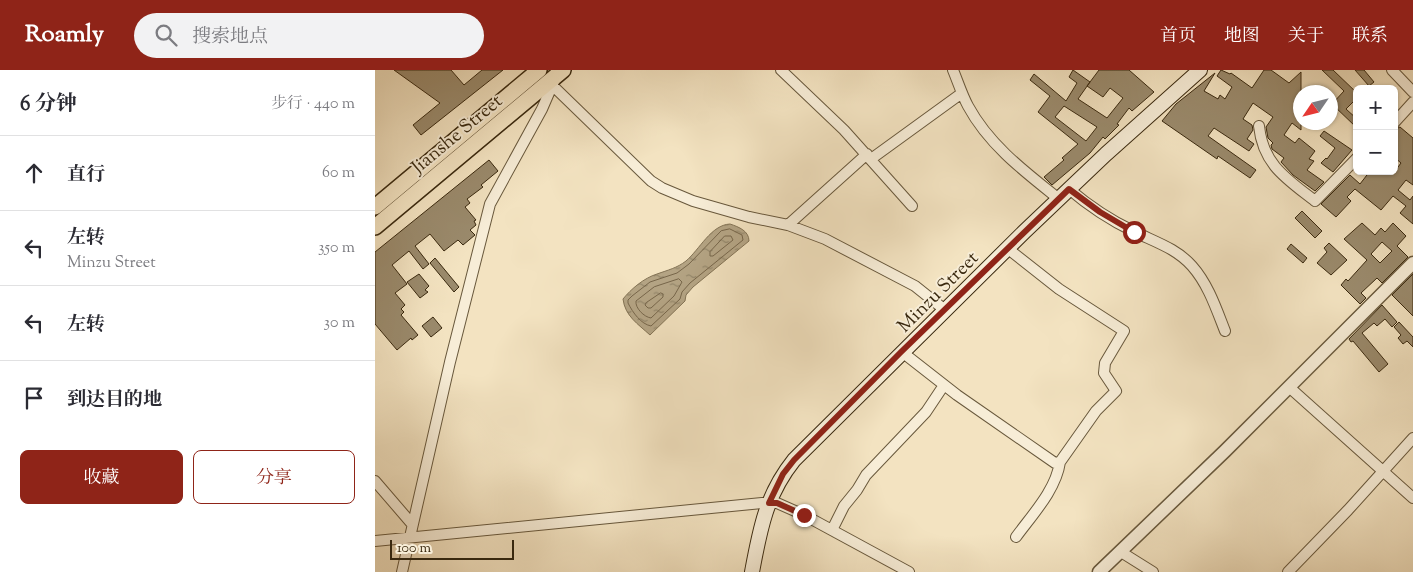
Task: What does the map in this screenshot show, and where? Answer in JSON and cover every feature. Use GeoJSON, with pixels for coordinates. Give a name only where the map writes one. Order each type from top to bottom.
{"type":"FeatureCollection","features":[{"type":"Feature","properties":{"kind":"main road","name":"Minzu Street"},"geometry":{"type":"LineString","coordinates":[[752,572],[758,538],[769,503],[783,474],[794,460],[1007,248],[1200,70]]}},
{"type":"Feature","properties":{"kind":"main road","name":"Jianshe Street"},"geometry":{"type":"LineString","coordinates":[[375,207],[530,73]]}},
{"type":"Feature","properties":{"kind":"main road","name":"Jianshe Street"},"geometry":{"type":"LineString","coordinates":[[375,226],[557,77]]}},
{"type":"Feature","properties":{"kind":"street"},"geometry":{"type":"LineString","coordinates":[[781,70],[844,130],[912,206]]}},
{"type":"Feature","properties":{"kind":"street"},"geometry":{"type":"LineString","coordinates":[[953,70],[967,105],[1001,150],[1059,199]]}},
{"type":"Feature","properties":{"kind":"street"},"geometry":{"type":"LineString","coordinates":[[1392,70],[1413,92]]}},
{"type":"Feature","properties":{"kind":"street"},"geometry":{"type":"LineString","coordinates":[[401,572],[450,362],[490,204],[542,109],[557,77],[651,181],[662,188],[693,201],[749,217],[788,225],[825,239],[915,286],[945,310]]}},
{"type":"Feature","properties":{"kind":"street"},"geometry":{"type":"LineString","coordinates":[[788,225],[869,157],[962,93]]}},
{"type":"Feature","properties":{"kind":"street"},"geometry":{"type":"LineString","coordinates":[[1398,119],[1413,102]]}},
{"type":"Feature","properties":{"kind":"street"},"geometry":{"type":"LineString","coordinates":[[1259,126],[1268,158],[1272,164],[1315,201],[1353,162]]}},
{"type":"Feature","properties":{"kind":"street"},"geometry":{"type":"LineString","coordinates":[[1069,189],[1111,219],[1134,232],[1172,248],[1183,257],[1203,280],[1225,331]]}},
{"type":"Feature","properties":{"kind":"street"},"geometry":{"type":"LineString","coordinates":[[1007,248],[1059,289],[1124,331],[1105,363],[1104,373],[1116,391],[1096,411],[1060,462],[1054,482],[1016,537]]}},
{"type":"Feature","properties":{"kind":"street"},"geometry":{"type":"LineString","coordinates":[[1099,572],[1411,270]]}},
{"type":"Feature","properties":{"kind":"street"},"geometry":{"type":"LineString","coordinates":[[901,352],[944,385],[1055,463],[1060,462]]}},
{"type":"Feature","properties":{"kind":"street"},"geometry":{"type":"LineString","coordinates":[[832,530],[844,506],[866,475],[926,412],[944,385]]}},
{"type":"Feature","properties":{"kind":"street"},"geometry":{"type":"LineString","coordinates":[[1289,387],[1413,498]]}},
{"type":"Feature","properties":{"kind":"street"},"geometry":{"type":"LineString","coordinates":[[1288,572],[1348,510],[1413,438]]}},
{"type":"Feature","properties":{"kind":"street"},"geometry":{"type":"LineString","coordinates":[[375,481],[413,524]]}},
{"type":"Feature","properties":{"kind":"street"},"geometry":{"type":"LineString","coordinates":[[375,541],[777,503],[832,530],[909,572]]}},
{"type":"Feature","properties":{"kind":"street"},"geometry":{"type":"LineString","coordinates":[[1121,552],[1153,572]]}},
{"type":"Feature","properties":{"kind":"water"},"geometry":{"type":"Polygon","coordinates":[[[730,224],[745,232],[749,241],[693,287],[686,295],[685,301],[650,335],[629,315],[623,299],[647,278],[672,269],[686,261],[711,233],[723,225],[730,224]]]}},
{"type":"Feature","properties":{"kind":"building"},"geometry":{"type":"Polygon","coordinates":[[[394,70],[451,70],[464,85],[482,70],[503,70],[421,135],[413,125],[440,103],[394,70]]]}},
{"type":"Feature","properties":{"kind":"building"},"geometry":{"type":"Polygon","coordinates":[[[1073,70],[1090,82],[1099,70],[1129,70],[1154,92],[1132,111],[1129,108],[1117,124],[1119,125],[1105,139],[1103,137],[1090,153],[1052,185],[1044,177],[1064,160],[1062,158],[1078,144],[1038,112],[1050,96],[1030,80],[1034,74],[1066,101],[1077,83],[1069,77],[1073,70]],[[1087,86],[1078,99],[1107,118],[1123,98],[1110,88],[1103,97],[1087,86]],[[1064,106],[1055,117],[1086,141],[1097,127],[1064,106]]]}},
{"type":"Feature","properties":{"kind":"building"},"geometry":{"type":"Polygon","coordinates":[[[1221,70],[1231,73],[1252,88],[1264,70],[1271,70],[1289,83],[1301,72],[1301,85],[1293,85],[1293,124],[1284,135],[1295,143],[1299,138],[1315,151],[1309,159],[1314,161],[1307,170],[1324,182],[1315,191],[1293,175],[1281,162],[1284,158],[1272,149],[1271,145],[1273,143],[1268,138],[1266,127],[1273,117],[1253,103],[1243,119],[1252,125],[1253,130],[1247,139],[1254,144],[1249,151],[1214,128],[1208,136],[1256,170],[1250,178],[1218,156],[1217,159],[1162,121],[1176,104],[1215,73],[1204,91],[1218,99],[1220,95],[1225,99],[1232,87],[1217,76],[1221,70]]]}},
{"type":"Feature","properties":{"kind":"building"},"geometry":{"type":"Polygon","coordinates":[[[1322,70],[1333,70],[1353,89],[1353,102],[1346,109],[1353,115],[1353,124],[1338,110],[1338,98],[1344,91],[1322,70]]]}},
{"type":"Feature","properties":{"kind":"building"},"geometry":{"type":"Polygon","coordinates":[[[1355,70],[1364,70],[1374,82],[1368,85],[1355,70]]]}},
{"type":"Feature","properties":{"kind":"building"},"geometry":{"type":"Polygon","coordinates":[[[1400,127],[1413,138],[1413,185],[1406,180],[1398,190],[1410,200],[1413,196],[1413,224],[1400,213],[1406,206],[1393,196],[1381,210],[1355,189],[1347,197],[1351,201],[1336,217],[1321,204],[1350,175],[1360,184],[1367,175],[1398,175],[1398,167],[1401,163],[1398,160],[1398,128],[1400,127]]]}},
{"type":"Feature","properties":{"kind":"building"},"geometry":{"type":"Polygon","coordinates":[[[1324,131],[1352,150],[1333,172],[1321,163],[1327,159],[1335,148],[1320,136],[1324,131]]]}},
{"type":"Feature","properties":{"kind":"building"},"geometry":{"type":"Polygon","coordinates":[[[489,160],[498,171],[481,185],[483,187],[467,199],[470,203],[465,207],[476,220],[474,221],[476,225],[470,230],[475,235],[463,245],[458,240],[444,251],[430,234],[415,246],[429,264],[423,269],[409,251],[392,265],[407,284],[395,293],[405,305],[401,309],[404,312],[401,315],[418,335],[412,340],[411,338],[397,350],[375,324],[375,252],[489,160]]]}},
{"type":"Feature","properties":{"kind":"building"},"geometry":{"type":"Polygon","coordinates":[[[1302,211],[1322,231],[1315,238],[1295,218],[1302,211]]]}},
{"type":"Feature","properties":{"kind":"building"},"geometry":{"type":"Polygon","coordinates":[[[1362,223],[1375,235],[1381,228],[1385,232],[1393,223],[1406,236],[1397,246],[1408,257],[1382,283],[1377,278],[1361,293],[1366,298],[1360,304],[1341,285],[1346,279],[1348,281],[1367,260],[1344,239],[1362,223]],[[1382,242],[1371,254],[1380,263],[1392,251],[1382,242]]]}},
{"type":"Feature","properties":{"kind":"building"},"geometry":{"type":"Polygon","coordinates":[[[1329,243],[1347,260],[1331,275],[1317,263],[1327,252],[1324,248],[1329,243]]]}},
{"type":"Feature","properties":{"kind":"building"},"geometry":{"type":"Polygon","coordinates":[[[1291,244],[1307,258],[1303,263],[1287,249],[1291,244]]]}},
{"type":"Feature","properties":{"kind":"building"},"geometry":{"type":"Polygon","coordinates":[[[435,258],[459,287],[454,292],[430,263],[435,258]]]}},
{"type":"Feature","properties":{"kind":"building"},"geometry":{"type":"Polygon","coordinates":[[[419,274],[429,286],[425,290],[428,292],[420,298],[407,282],[419,274]]]}},
{"type":"Feature","properties":{"kind":"building"},"geometry":{"type":"Polygon","coordinates":[[[1413,274],[1413,316],[1392,295],[1413,274]]]}},
{"type":"Feature","properties":{"kind":"building"},"geometry":{"type":"Polygon","coordinates":[[[1382,305],[1397,322],[1392,327],[1385,319],[1377,326],[1374,323],[1362,333],[1388,364],[1379,372],[1353,341],[1351,342],[1349,339],[1382,305]]]}},
{"type":"Feature","properties":{"kind":"building"},"geometry":{"type":"Polygon","coordinates":[[[433,317],[442,328],[431,337],[422,326],[433,317]]]}},
{"type":"Feature","properties":{"kind":"building"},"geometry":{"type":"Polygon","coordinates":[[[1399,322],[1413,337],[1413,347],[1407,341],[1403,344],[1398,338],[1401,335],[1394,327],[1399,322]]]}},
{"type":"Feature","properties":{"kind":"route"},"geometry":{"type":"LineString","coordinates":[[804,515],[777,503],[769,503],[775,487],[794,460],[901,352],[1069,189],[1100,212],[1134,232]]}}]}
